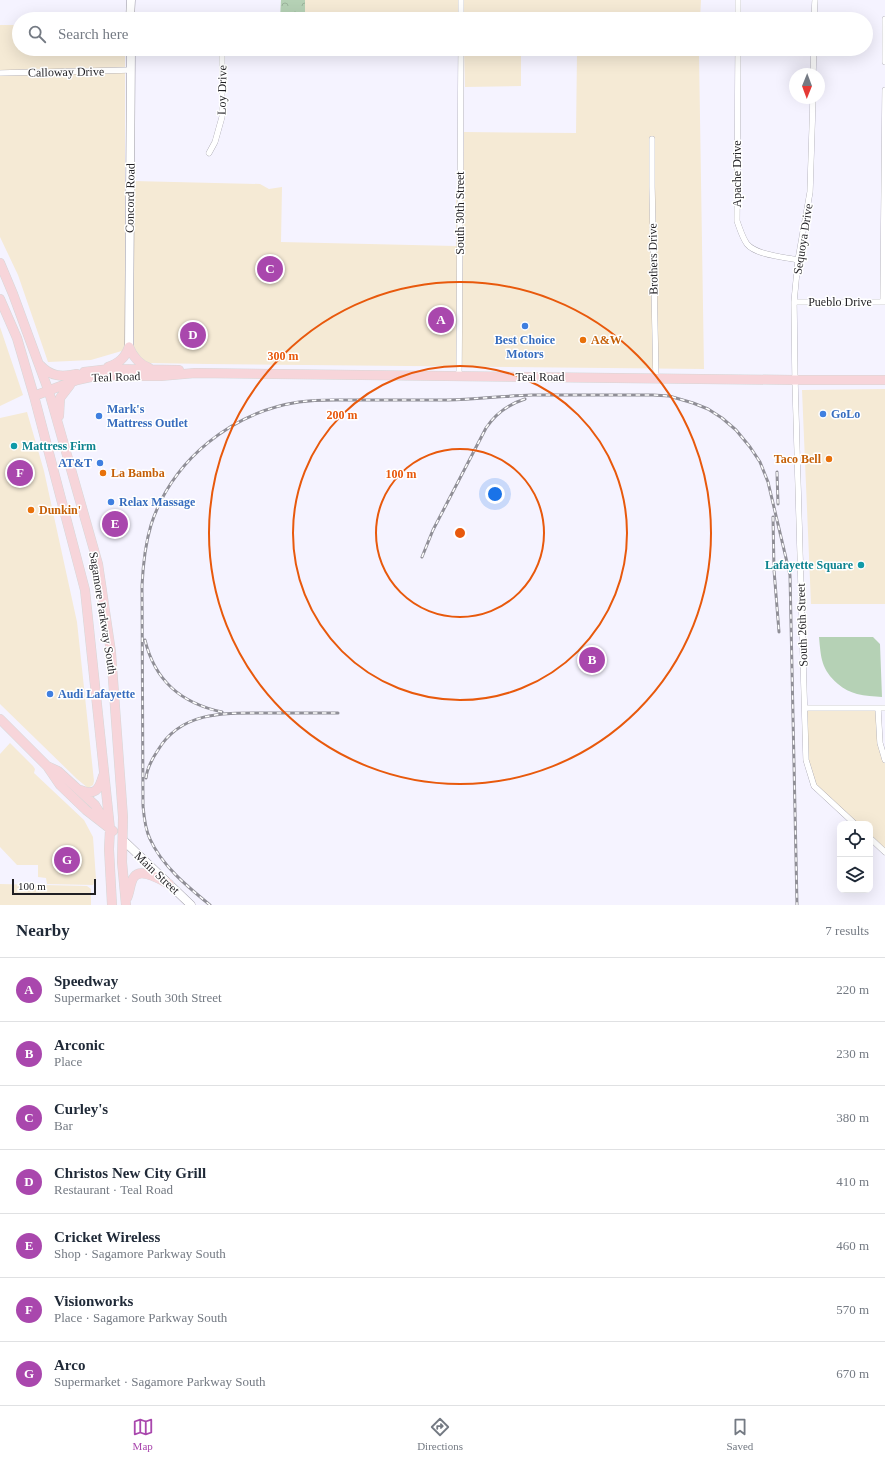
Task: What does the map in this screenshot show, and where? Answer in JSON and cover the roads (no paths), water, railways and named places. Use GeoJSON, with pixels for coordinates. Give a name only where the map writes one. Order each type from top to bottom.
{"type":"FeatureCollection","features":[{"type":"Feature","properties":{"kind":"main road","name":"Sagamore Parkway South"},"geometry":{"type":"LineString","coordinates":[[0,263],[49,392],[98,564],[111,652],[123,817],[122,862],[126,903]]}},
{"type":"Feature","properties":{"kind":"main road","name":"Sagamore Parkway South"},"geometry":{"type":"LineString","coordinates":[[0,299],[17,338],[34,396],[85,590],[110,829],[109,849],[112,905]]}},
{"type":"Feature","properties":{"kind":"main road"},"geometry":{"type":"LineString","coordinates":[[104,369],[119,363],[129,347]]}},
{"type":"Feature","properties":{"kind":"main road"},"geometry":{"type":"LineString","coordinates":[[129,347],[132,355],[137,361],[152,369]]}},
{"type":"Feature","properties":{"kind":"main road"},"geometry":{"type":"LineString","coordinates":[[38,362],[49,373],[55,376],[77,377]]}},
{"type":"Feature","properties":{"kind":"main road","name":"Teal Road"},"geometry":{"type":"LineString","coordinates":[[34,396],[49,392],[90,371],[104,369],[180,370],[195,373]]}},
{"type":"Feature","properties":{"kind":"main road","name":"Teal Road"},"geometry":{"type":"LineString","coordinates":[[77,377],[103,375],[161,376],[195,373],[885,380]]}},
{"type":"Feature","properties":{"kind":"main road"},"geometry":{"type":"LineString","coordinates":[[60,431],[58,407],[60,398],[68,386],[77,377]]}},
{"type":"Feature","properties":{"kind":"main road"},"geometry":{"type":"LineString","coordinates":[[0,719],[47,766],[53,776],[86,810],[123,840]]}},
{"type":"Feature","properties":{"kind":"main road"},"geometry":{"type":"LineString","coordinates":[[47,766],[58,771],[98,809],[110,829]]}},
{"type":"Feature","properties":{"kind":"main road"},"geometry":{"type":"LineString","coordinates":[[78,790],[89,793],[96,790],[101,784],[104,769]]}},
{"type":"Feature","properties":{"kind":"main road"},"geometry":{"type":"LineString","coordinates":[[126,903],[132,880],[137,874],[150,874],[169,884]]}},
{"type":"Feature","properties":{"kind":"street"},"geometry":{"type":"LineString","coordinates":[[130,12],[131,0]]}},
{"type":"Feature","properties":{"kind":"street"},"geometry":{"type":"LineString","coordinates":[[461,0],[461,12]]}},
{"type":"Feature","properties":{"kind":"street"},"geometry":{"type":"LineString","coordinates":[[738,0],[738,12]]}},
{"type":"Feature","properties":{"kind":"street"},"geometry":{"type":"LineString","coordinates":[[814,12],[815,0]]}},
{"type":"Feature","properties":{"kind":"street"},"geometry":{"type":"LineString","coordinates":[[885,18],[885,62]]}},
{"type":"Feature","properties":{"kind":"street","name":"Concord Road"},"geometry":{"type":"LineString","coordinates":[[129,347],[131,56]]}},
{"type":"Feature","properties":{"kind":"street","name":"Loy Drive"},"geometry":{"type":"LineString","coordinates":[[209,153],[215,142],[222,117],[222,56]]}},
{"type":"Feature","properties":{"kind":"street","name":"South 30th Street"},"geometry":{"type":"LineString","coordinates":[[459,376],[461,56]]}},
{"type":"Feature","properties":{"kind":"street","name":"Apache Drive"},"geometry":{"type":"LineString","coordinates":[[738,56],[737,221],[741,234],[748,244],[757,251],[798,260]]}},
{"type":"Feature","properties":{"kind":"street"},"geometry":{"type":"LineString","coordinates":[[813,68],[814,56]]}},
{"type":"Feature","properties":{"kind":"street","name":"Calloway Drive"},"geometry":{"type":"LineString","coordinates":[[0,73],[131,70]]}},
{"type":"Feature","properties":{"kind":"street"},"geometry":{"type":"LineString","coordinates":[[884,302],[885,90]]}},
{"type":"Feature","properties":{"kind":"street","name":"Sequoya Drive"},"geometry":{"type":"LineString","coordinates":[[795,380],[794,302],[798,260],[810,192],[813,104]]}},
{"type":"Feature","properties":{"kind":"street","name":"Brothers Drive"},"geometry":{"type":"LineString","coordinates":[[652,139],[656,378]]}},
{"type":"Feature","properties":{"kind":"street","name":"Pueblo Drive"},"geometry":{"type":"LineString","coordinates":[[794,302],[884,302]]}},
{"type":"Feature","properties":{"kind":"street","name":"South 26th Street"},"geometry":{"type":"LineString","coordinates":[[795,380],[806,760],[814,786],[852,821]]}},
{"type":"Feature","properties":{"kind":"street"},"geometry":{"type":"LineString","coordinates":[[805,708],[885,708]]}},
{"type":"Feature","properties":{"kind":"street"},"geometry":{"type":"LineString","coordinates":[[878,708],[880,743],[885,760]]}},
{"type":"Feature","properties":{"kind":"street","name":"Main Street"},"geometry":{"type":"LineString","coordinates":[[123,840],[191,905]]}},
{"type":"Feature","properties":{"kind":"street"},"geometry":{"type":"LineString","coordinates":[[873,841],[885,852]]}},
{"type":"Feature","properties":{"kind":"railway"},"geometry":{"type":"LineString","coordinates":[[210,905],[176,875],[161,858],[148,835],[143,806],[143,570],[151,525],[161,501],[174,480],[189,460],[228,428],[251,416],[274,407],[320,400],[448,400],[532,395],[653,395],[669,396],[693,403],[708,409],[736,430],[760,462],[768,482],[790,575],[797,905]]}},
{"type":"Feature","properties":{"kind":"railway"},"geometry":{"type":"LineString","coordinates":[[422,557],[433,530],[486,428],[503,410],[525,399]]}},
{"type":"Feature","properties":{"kind":"railway"},"geometry":{"type":"LineString","coordinates":[[777,472],[778,504]]}},
{"type":"Feature","properties":{"kind":"railway"},"geometry":{"type":"LineString","coordinates":[[773,517],[774,570],[779,632]]}},
{"type":"Feature","properties":{"kind":"railway"},"geometry":{"type":"LineString","coordinates":[[145,640],[155,667],[172,688],[194,703],[222,712]]}},
{"type":"Feature","properties":{"kind":"railway"},"geometry":{"type":"LineString","coordinates":[[146,778],[147,771],[152,760],[168,737],[180,727],[207,716],[237,713],[338,713]]}},
{"type":"Feature","properties":{"kind":"place","name":"Curley's"},"geometry":{"type":"Point","coordinates":[270,269]}},
{"type":"Feature","properties":{"kind":"place","name":"Speedway"},"geometry":{"type":"Point","coordinates":[441,320]}},
{"type":"Feature","properties":{"kind":"place","name":"Best Choice Motors"},"geometry":{"type":"Point","coordinates":[525,326]}},
{"type":"Feature","properties":{"kind":"place","name":"Christos New City Grill"},"geometry":{"type":"Point","coordinates":[193,335]}},
{"type":"Feature","properties":{"kind":"place","name":"A&W"},"geometry":{"type":"Point","coordinates":[583,340]}},
{"type":"Feature","properties":{"kind":"place","name":"GoLo"},"geometry":{"type":"Point","coordinates":[823,414]}},
{"type":"Feature","properties":{"kind":"place","name":"Mark's Mattress Outlet"},"geometry":{"type":"Point","coordinates":[99,416]}},
{"type":"Feature","properties":{"kind":"place","name":"Mattress Firm"},"geometry":{"type":"Point","coordinates":[14,446]}},
{"type":"Feature","properties":{"kind":"place","name":"Taco Bell"},"geometry":{"type":"Point","coordinates":[829,459]}},
{"type":"Feature","properties":{"kind":"place","name":"AT&T"},"geometry":{"type":"Point","coordinates":[100,463]}},
{"type":"Feature","properties":{"kind":"place","name":"Visionworks"},"geometry":{"type":"Point","coordinates":[20,473]}},
{"type":"Feature","properties":{"kind":"place","name":"La Bamba"},"geometry":{"type":"Point","coordinates":[103,473]}},
{"type":"Feature","properties":{"kind":"place","name":"Relax Massage"},"geometry":{"type":"Point","coordinates":[111,502]}},
{"type":"Feature","properties":{"kind":"place","name":"Dunkin'"},"geometry":{"type":"Point","coordinates":[31,510]}},
{"type":"Feature","properties":{"kind":"place","name":"Cricket Wireless"},"geometry":{"type":"Point","coordinates":[115,524]}},
{"type":"Feature","properties":{"kind":"place","name":"Lafayette Square"},"geometry":{"type":"Point","coordinates":[861,565]}},
{"type":"Feature","properties":{"kind":"place","name":"Arconic"},"geometry":{"type":"Point","coordinates":[592,660]}},
{"type":"Feature","properties":{"kind":"place","name":"Audi Lafayette"},"geometry":{"type":"Point","coordinates":[50,694]}},
{"type":"Feature","properties":{"kind":"place","name":"Arco"},"geometry":{"type":"Point","coordinates":[67,860]}}]}
